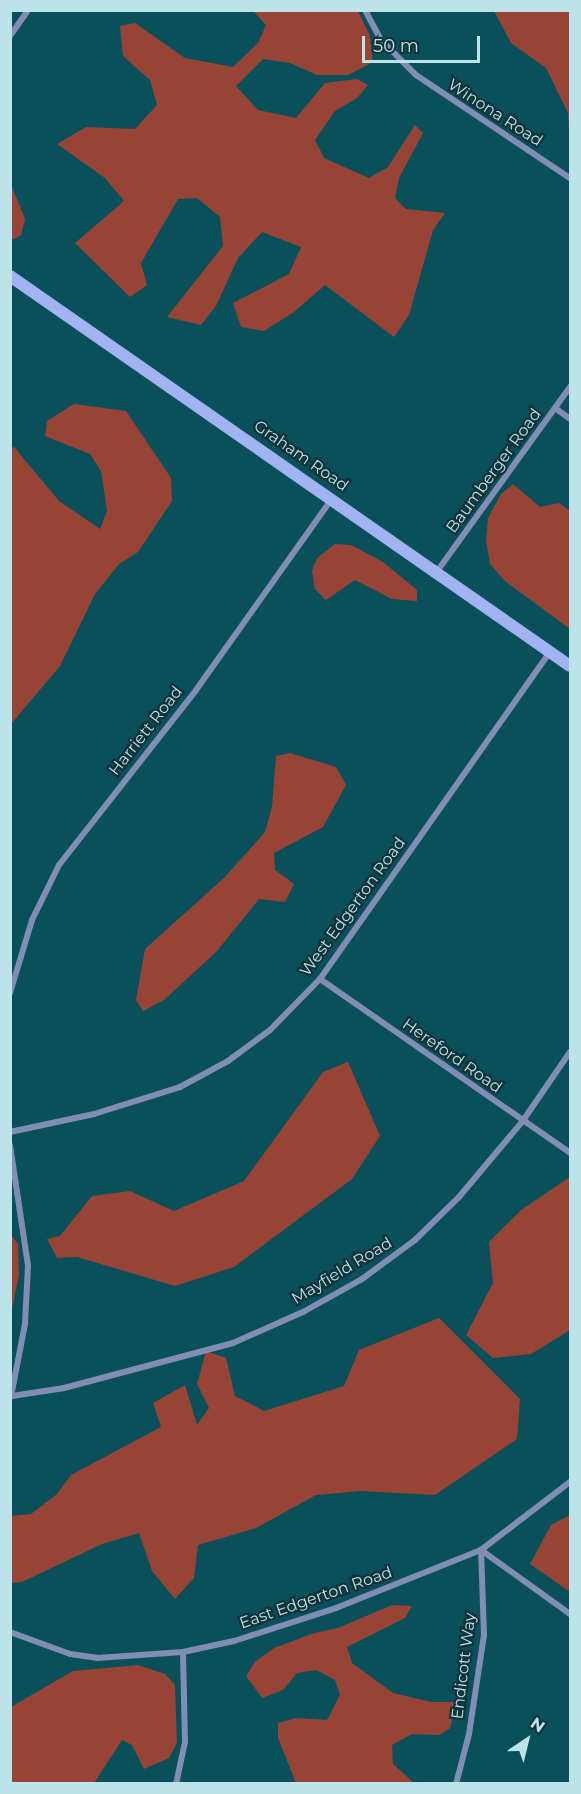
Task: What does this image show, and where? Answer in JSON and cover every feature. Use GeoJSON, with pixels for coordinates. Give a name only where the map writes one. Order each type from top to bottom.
{"type":"FeatureCollection","features":[{"type":"Feature","properties":{"kind":"main road","name":"Graham Road"},"geometry":{"type":"LineString","coordinates":[[10,276],[438,570],[570,666]]}},
{"type":"Feature","properties":{"kind":"street"},"geometry":{"type":"LineString","coordinates":[[10,36],[28,10]]}},
{"type":"Feature","properties":{"kind":"street","name":"Winona Road"},"geometry":{"type":"LineString","coordinates":[[364,10],[381,40],[416,75],[570,178]]}},
{"type":"Feature","properties":{"kind":"street","name":"Baumberger Road"},"geometry":{"type":"LineString","coordinates":[[438,570],[570,387]]}},
{"type":"Feature","properties":{"kind":"street"},"geometry":{"type":"LineString","coordinates":[[555,408],[570,419]]}},
{"type":"Feature","properties":{"kind":"street","name":"Harriett Road"},"geometry":{"type":"LineString","coordinates":[[10,993],[32,920],[59,865],[196,690],[332,499]]}},
{"type":"Feature","properties":{"kind":"street","name":"West Edgerton Road"},"geometry":{"type":"LineString","coordinates":[[10,1132],[94,1114],[180,1087],[228,1061],[270,1030],[320,979],[550,652]]}},
{"type":"Feature","properties":{"kind":"street","name":"Hereford Road"},"geometry":{"type":"LineString","coordinates":[[320,979],[522,1122],[570,1153]]}},
{"type":"Feature","properties":{"kind":"street","name":"Mayfield Road"},"geometry":{"type":"LineString","coordinates":[[11,1397],[64,1388],[233,1343],[328,1299],[415,1240],[459,1197],[522,1122],[570,1052]]}},
{"type":"Feature","properties":{"kind":"street"},"geometry":{"type":"LineString","coordinates":[[10,1145],[28,1266],[25,1324],[11,1397]]}},
{"type":"Feature","properties":{"kind":"street","name":"East Edgerton Road"},"geometry":{"type":"LineString","coordinates":[[10,1632],[83,1657],[183,1652],[307,1619],[481,1550],[570,1482]]}},
{"type":"Feature","properties":{"kind":"street"},"geometry":{"type":"LineString","coordinates":[[481,1550],[570,1614]]}},
{"type":"Feature","properties":{"kind":"street","name":"Endicott Way"},"geometry":{"type":"LineString","coordinates":[[456,1784],[469,1734],[484,1635],[481,1550]]}},
{"type":"Feature","properties":{"kind":"street"},"geometry":{"type":"LineString","coordinates":[[176,1784],[185,1742],[183,1652]]}},
{"type":"Feature","properties":{"kind":"shaded area"},"geometry":{"type":"Polygon","coordinates":[[[253,11],[358,11],[370,36],[373,62],[348,75],[317,75],[290,63],[263,59],[236,86],[258,110],[296,118],[325,83],[357,79],[368,85],[357,98],[335,111],[315,140],[324,158],[369,178],[388,167],[415,125],[423,133],[399,178],[395,198],[406,209],[445,213],[433,230],[409,315],[394,337],[325,285],[294,312],[264,331],[241,327],[233,303],[289,274],[301,247],[262,232],[238,258],[216,306],[201,325],[167,317],[223,246],[220,217],[197,198],[178,199],[141,263],[147,285],[130,297],[75,243],[124,201],[105,178],[57,144],[86,127],[135,129],[157,105],[150,80],[123,56],[120,26],[135,23],[185,58],[233,67],[258,43],[266,25],[253,11]]]}},
{"type":"Feature","properties":{"kind":"shaded area"},"geometry":{"type":"Polygon","coordinates":[[[494,11],[570,11],[570,149],[568,113],[546,68],[511,43],[494,11]]]}},
{"type":"Feature","properties":{"kind":"shaded area"},"geometry":{"type":"Polygon","coordinates":[[[10,182],[25,219],[21,235],[14,239],[11,239],[10,182]]]}},
{"type":"Feature","properties":{"kind":"shaded area"},"geometry":{"type":"Polygon","coordinates":[[[74,404],[126,411],[171,478],[172,501],[138,552],[119,564],[95,594],[60,666],[11,724],[11,448],[14,447],[59,501],[100,529],[107,511],[101,471],[90,454],[45,436],[47,421],[74,404]]]}},
{"type":"Feature","properties":{"kind":"shaded area"},"geometry":{"type":"Polygon","coordinates":[[[513,484],[540,507],[559,503],[570,511],[570,629],[505,581],[490,564],[486,541],[488,518],[501,494],[513,484]]]}},
{"type":"Feature","properties":{"kind":"shaded area"},"geometry":{"type":"Polygon","coordinates":[[[335,544],[351,545],[383,562],[417,590],[417,601],[392,599],[355,580],[326,600],[315,589],[312,571],[317,558],[335,544]]]}},
{"type":"Feature","properties":{"kind":"shaded area"},"geometry":{"type":"Polygon","coordinates":[[[290,753],[336,767],[346,785],[323,827],[274,853],[275,870],[294,884],[285,902],[259,899],[217,951],[164,1000],[143,1011],[136,1000],[145,949],[225,877],[265,832],[272,807],[276,756],[290,753]]]}},
{"type":"Feature","properties":{"kind":"shaded area"},"geometry":{"type":"Polygon","coordinates":[[[348,1062],[380,1136],[352,1179],[234,1267],[175,1286],[77,1257],[57,1258],[47,1239],[60,1236],[92,1196],[130,1191],[174,1211],[244,1181],[323,1072],[348,1062]]]}},
{"type":"Feature","properties":{"kind":"shaded area"},"geometry":{"type":"Polygon","coordinates":[[[570,1177],[570,1330],[531,1354],[493,1358],[466,1335],[493,1283],[489,1242],[521,1210],[570,1177]]]}},
{"type":"Feature","properties":{"kind":"shaded area"},"geometry":{"type":"Polygon","coordinates":[[[11,1235],[18,1244],[19,1275],[11,1314],[11,1235]]]}},
{"type":"Feature","properties":{"kind":"shaded area"},"geometry":{"type":"Polygon","coordinates":[[[439,1318],[520,1399],[517,1439],[435,1495],[361,1491],[316,1495],[256,1528],[198,1545],[194,1578],[175,1599],[152,1571],[139,1533],[102,1544],[22,1582],[11,1583],[11,1516],[31,1514],[57,1494],[71,1475],[161,1427],[153,1403],[185,1385],[197,1425],[209,1408],[197,1384],[206,1351],[226,1358],[235,1396],[264,1411],[344,1386],[359,1350],[439,1318]]]}},
{"type":"Feature","properties":{"kind":"shaded area"},"geometry":{"type":"Polygon","coordinates":[[[570,1515],[570,1592],[530,1564],[551,1525],[570,1515]]]}},
{"type":"Feature","properties":{"kind":"shaded area"},"geometry":{"type":"Polygon","coordinates":[[[392,1605],[412,1606],[405,1618],[347,1647],[352,1663],[393,1693],[431,1702],[456,1702],[450,1728],[440,1735],[412,1734],[392,1745],[393,1764],[414,1783],[296,1783],[278,1738],[278,1723],[297,1718],[327,1720],[340,1695],[335,1680],[316,1670],[297,1673],[283,1690],[262,1698],[246,1676],[255,1662],[274,1648],[314,1633],[338,1628],[392,1605]]]}},
{"type":"Feature","properties":{"kind":"shaded area"},"geometry":{"type":"Polygon","coordinates":[[[138,1665],[165,1674],[175,1685],[177,1743],[169,1758],[144,1769],[132,1745],[122,1740],[94,1783],[11,1783],[11,1707],[73,1671],[138,1665]]]}}]}
